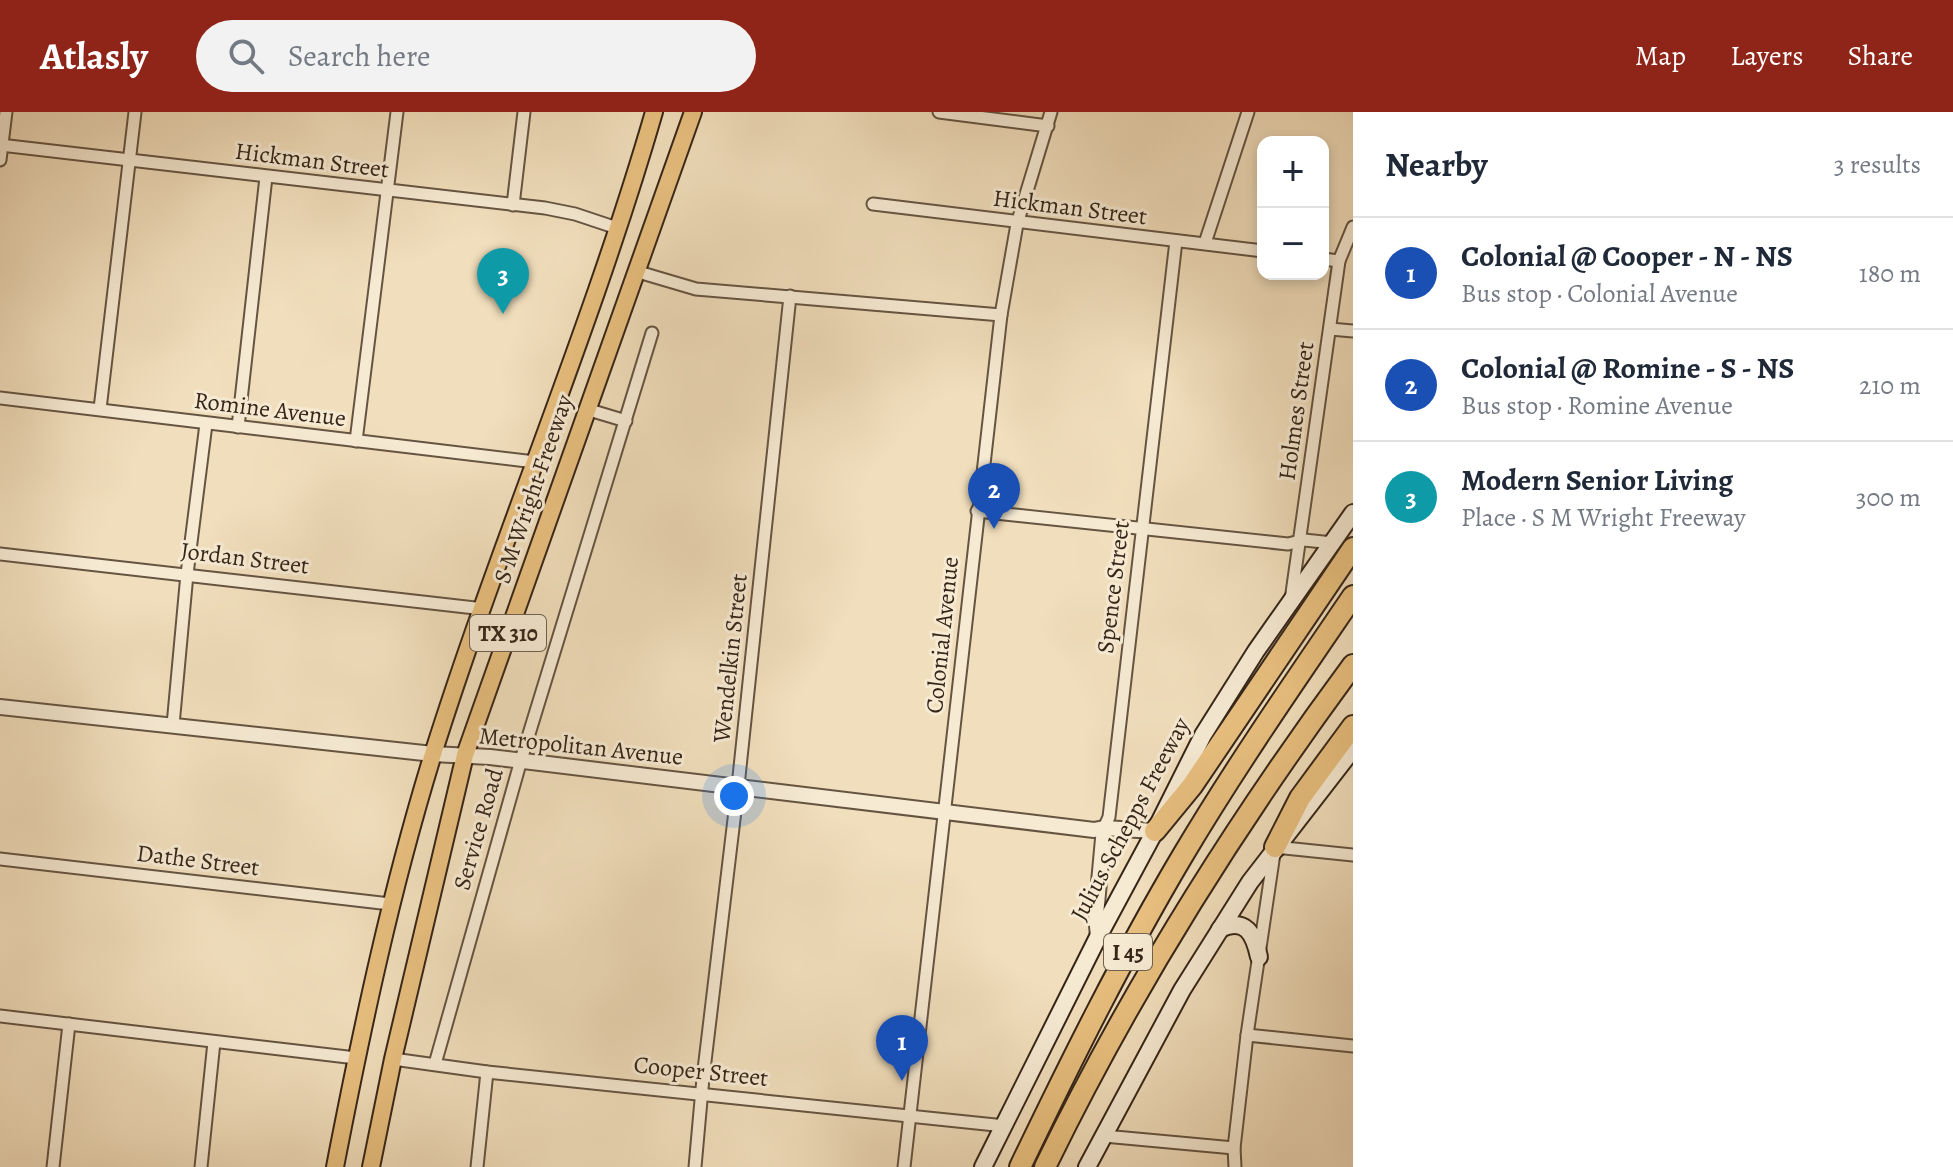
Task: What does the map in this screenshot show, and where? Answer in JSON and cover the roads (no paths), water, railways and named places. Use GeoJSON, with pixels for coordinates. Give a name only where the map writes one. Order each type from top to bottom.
{"type":"FeatureCollection","features":[{"type":"Feature","properties":{"kind":"highway"},"geometry":{"type":"LineString","coordinates":[[1155,831],[1192,786],[1343,546]]}},
{"type":"Feature","properties":{"kind":"highway","name":"I 45"},"geometry":{"type":"LineString","coordinates":[[1020,1167],[1098,1008],[1182,856],[1244,757],[1353,596]]}},
{"type":"Feature","properties":{"kind":"highway","name":"I 45"},"geometry":{"type":"LineString","coordinates":[[1045,1167],[1103,1055],[1179,922],[1267,786],[1353,665]]}},
{"type":"Feature","properties":{"kind":"highway"},"geometry":{"type":"LineString","coordinates":[[1275,847],[1300,798],[1353,726]]}},
{"type":"Feature","properties":{"kind":"main road","name":"S M Wright Freeway"},"geometry":{"type":"LineString","coordinates":[[335,1167],[390,904],[433,754],[617,228],[654,112]]}},
{"type":"Feature","properties":{"kind":"main road","name":"S M Wright Freeway"},"geometry":{"type":"LineString","coordinates":[[371,1167],[393,1059],[465,755],[693,112]]}},
{"type":"Feature","properties":{"kind":"main road","name":"Julius Schepps Freeway"},"geometry":{"type":"LineString","coordinates":[[983,1167],[1203,735],[1291,602],[1343,546],[1353,513]]}},
{"type":"Feature","properties":{"kind":"main road"},"geometry":{"type":"LineString","coordinates":[[1087,1167],[1182,990],[1220,929],[1275,847],[1353,749]]}},
{"type":"Feature","properties":{"kind":"main road"},"geometry":{"type":"LineString","coordinates":[[1220,929],[1230,924],[1239,924],[1246,929],[1254,936],[1259,957]]}},
{"type":"Feature","properties":{"kind":"street"},"geometry":{"type":"LineString","coordinates":[[0,160],[6,112]]}},
{"type":"Feature","properties":{"kind":"street"},"geometry":{"type":"LineString","coordinates":[[100,409],[135,112]]}},
{"type":"Feature","properties":{"kind":"street"},"geometry":{"type":"LineString","coordinates":[[356,441],[397,112]]}},
{"type":"Feature","properties":{"kind":"street"},"geometry":{"type":"LineString","coordinates":[[513,205],[524,112]]}},
{"type":"Feature","properties":{"kind":"street"},"geometry":{"type":"LineString","coordinates":[[939,112],[1048,126]]}},
{"type":"Feature","properties":{"kind":"street","name":"Colonial Avenue"},"geometry":{"type":"LineString","coordinates":[[904,1167],[1001,315],[1017,224],[1051,112]]}},
{"type":"Feature","properties":{"kind":"street"},"geometry":{"type":"LineString","coordinates":[[1205,243],[1248,112]]}},
{"type":"Feature","properties":{"kind":"street","name":"Hickman Street"},"geometry":{"type":"LineString","coordinates":[[1,146],[513,205],[575,214],[617,228]]}},
{"type":"Feature","properties":{"kind":"street"},"geometry":{"type":"LineString","coordinates":[[238,427],[266,177]]}},
{"type":"Feature","properties":{"kind":"street","name":"Hickman Street"},"geometry":{"type":"LineString","coordinates":[[873,204],[1017,224],[1257,250]]}},
{"type":"Feature","properties":{"kind":"street","name":"Holmes Street"},"geometry":{"type":"LineString","coordinates":[[1291,602],[1297,542],[1302,530],[1339,261],[1353,227]]}},
{"type":"Feature","properties":{"kind":"street","name":"Spence Street"},"geometry":{"type":"LineString","coordinates":[[1098,937],[1096,915],[1104,828],[1109,817],[1176,241]]}},
{"type":"Feature","properties":{"kind":"street"},"geometry":{"type":"LineString","coordinates":[[1329,260],[1339,261]]}},
{"type":"Feature","properties":{"kind":"street"},"geometry":{"type":"LineString","coordinates":[[635,271],[696,289],[1001,315]]}},
{"type":"Feature","properties":{"kind":"street","name":"Wendelkin Street"},"geometry":{"type":"LineString","coordinates":[[695,1167],[790,296]]}},
{"type":"Feature","properties":{"kind":"street"},"geometry":{"type":"LineString","coordinates":[[1330,329],[1353,331]]}},
{"type":"Feature","properties":{"kind":"street","name":"Service Road"},"geometry":{"type":"LineString","coordinates":[[435,1064],[521,760],[652,333]]}},
{"type":"Feature","properties":{"kind":"street","name":"Romine Avenue"},"geometry":{"type":"LineString","coordinates":[[0,398],[535,462]]}},
{"type":"Feature","properties":{"kind":"street"},"geometry":{"type":"LineString","coordinates":[[586,409],[626,421]]}},
{"type":"Feature","properties":{"kind":"street"},"geometry":{"type":"LineString","coordinates":[[173,725],[187,574],[206,424]]}},
{"type":"Feature","properties":{"kind":"street"},"geometry":{"type":"LineString","coordinates":[[977,511],[1288,544],[1343,546]]}},
{"type":"Feature","properties":{"kind":"street","name":"Jordan Street"},"geometry":{"type":"LineString","coordinates":[[0,554],[484,609]]}},
{"type":"Feature","properties":{"kind":"street","name":"Metropolitan Avenue"},"geometry":{"type":"LineString","coordinates":[[0,707],[433,754],[521,760],[1094,830],[1155,831]]}},
{"type":"Feature","properties":{"kind":"street"},"geometry":{"type":"LineString","coordinates":[[1235,1167],[1234,1148],[1247,1035],[1275,847],[1353,855]]}},
{"type":"Feature","properties":{"kind":"street","name":"Dathe Street"},"geometry":{"type":"LineString","coordinates":[[0,859],[390,904]]}},
{"type":"Feature","properties":{"kind":"street"},"geometry":{"type":"LineString","coordinates":[[0,1016],[356,1058]]}},
{"type":"Feature","properties":{"kind":"street"},"geometry":{"type":"LineString","coordinates":[[53,1167],[69,1024]]}},
{"type":"Feature","properties":{"kind":"street"},"geometry":{"type":"LineString","coordinates":[[1247,1035],[1353,1046]]}},
{"type":"Feature","properties":{"kind":"street"},"geometry":{"type":"LineString","coordinates":[[201,1167],[214,1042]]}},
{"type":"Feature","properties":{"kind":"street","name":"Cooper Street"},"geometry":{"type":"LineString","coordinates":[[393,1059],[487,1072],[1005,1126]]}},
{"type":"Feature","properties":{"kind":"street"},"geometry":{"type":"LineString","coordinates":[[477,1167],[487,1072]]}},
{"type":"Feature","properties":{"kind":"street"},"geometry":{"type":"LineString","coordinates":[[1104,1136],[1234,1148]]}},
{"type":"Feature","properties":{"kind":"place","name":"Modern Senior Living"},"geometry":{"type":"Point","coordinates":[503,314]}},
{"type":"Feature","properties":{"kind":"place","name":"Colonial @ Romine - S - NS"},"geometry":{"type":"Point","coordinates":[994,529]}},
{"type":"Feature","properties":{"kind":"place","name":"Colonial @ Cooper - N - NS"},"geometry":{"type":"Point","coordinates":[902,1081]}}]}
